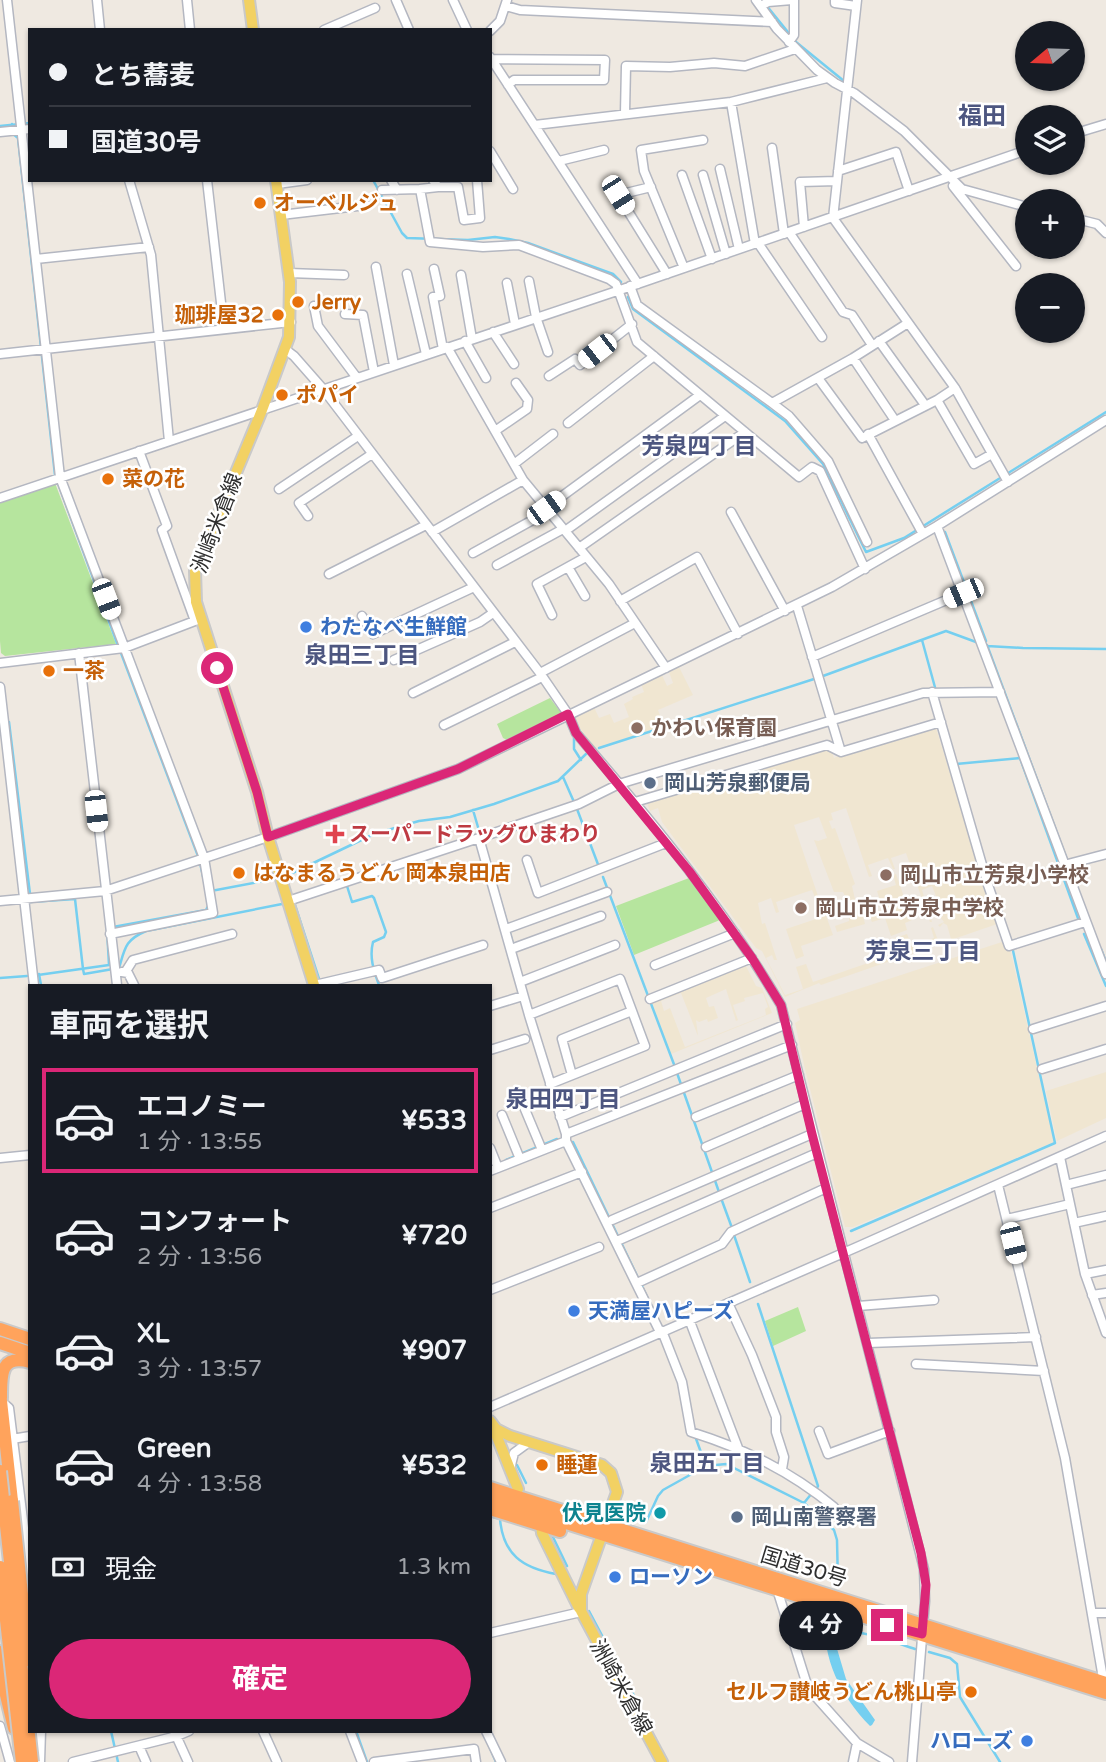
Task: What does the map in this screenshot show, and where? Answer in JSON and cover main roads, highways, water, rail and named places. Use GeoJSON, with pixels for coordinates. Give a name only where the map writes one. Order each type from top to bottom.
{"type":"FeatureCollection","features":[{"type":"Feature","properties":{"kind":"highway"},"geometry":{"type":"LineString","coordinates":[[0,1329],[28,1338]]}},
{"type":"Feature","properties":{"kind":"highway"},"geometry":{"type":"LineString","coordinates":[[0,1343],[28,1352]]}},
{"type":"Feature","properties":{"kind":"highway"},"geometry":{"type":"LineString","coordinates":[[28,1362],[16,1360],[5,1365],[2,1371],[1,1397],[28,1653]]}},
{"type":"Feature","properties":{"kind":"highway"},"geometry":{"type":"LineString","coordinates":[[0,1471],[29,1759]]}},
{"type":"Feature","properties":{"kind":"highway"},"geometry":{"type":"LineString","coordinates":[[492,1481],[586,1511],[604,1530],[584,1538],[541,1525],[496,1501]]}},
{"type":"Feature","properties":{"kind":"highway","name":"国道30号"},"geometry":{"type":"LineString","coordinates":[[496,1501],[604,1530],[922,1629],[1105,1690]]}},
{"type":"Feature","properties":{"kind":"highway"},"geometry":{"type":"LineString","coordinates":[[0,1567],[29,1759]]}},
{"type":"Feature","properties":{"kind":"highway"},"geometry":{"type":"LineString","coordinates":[[0,1651],[5,1691],[29,1759]]}},
{"type":"Feature","properties":{"kind":"highway"},"geometry":{"type":"LineString","coordinates":[[29,1759],[32,1733]]}},
{"type":"Feature","properties":{"kind":"main road"},"geometry":{"type":"LineString","coordinates":[[248,0],[253,28]]}},
{"type":"Feature","properties":{"kind":"main road","name":"洲崎米倉線"},"geometry":{"type":"LineString","coordinates":[[276,182],[289,272],[291,322],[286,350],[195,571],[196,602],[198,620],[257,792],[268,837],[317,984]]}},
{"type":"Feature","properties":{"kind":"main road"},"geometry":{"type":"LineString","coordinates":[[492,1424],[502,1432],[529,1443],[602,1465],[611,1473],[617,1492],[581,1594],[581,1612]]}},
{"type":"Feature","properties":{"kind":"main road"},"geometry":{"type":"LineString","coordinates":[[492,1425],[518,1489]]}},
{"type":"Feature","properties":{"kind":"main road","name":"洲崎米倉線"},"geometry":{"type":"LineString","coordinates":[[541,1525],[542,1533],[581,1612],[663,1762]]}},
{"type":"Feature","properties":{"kind":"water"},"geometry":{"type":"Polygon","coordinates":[[[825,1616],[836,1619],[835,1642],[846,1679],[875,1720],[870,1726],[850,1702],[835,1676],[827,1647],[825,1616]]]}},
{"type":"Feature","properties":{"kind":"waterway"},"geometry":{"type":"LineString","coordinates":[[762,0],[796,42],[855,90]]}},
{"type":"Feature","properties":{"kind":"waterway"},"geometry":{"type":"LineString","coordinates":[[0,126],[28,123]]}},
{"type":"Feature","properties":{"kind":"waterway"},"geometry":{"type":"LineString","coordinates":[[12,124],[13,134],[18,138],[55,475],[117,643]]}},
{"type":"Feature","properties":{"kind":"waterway"},"geometry":{"type":"LineString","coordinates":[[930,152],[960,182]]}},
{"type":"Feature","properties":{"kind":"waterway"},"geometry":{"type":"LineString","coordinates":[[374,182],[407,238],[509,239],[528,243],[613,274],[621,282]]}},
{"type":"Feature","properties":{"kind":"waterway"},"geometry":{"type":"LineString","coordinates":[[628,297],[633,309],[785,421],[823,464],[866,552],[904,538],[1106,412]]}},
{"type":"Feature","properties":{"kind":"waterway"},"geometry":{"type":"LineString","coordinates":[[945,532],[986,641]]}},
{"type":"Feature","properties":{"kind":"waterway"},"geometry":{"type":"LineString","coordinates":[[823,676],[946,631],[976,642]]}},
{"type":"Feature","properties":{"kind":"waterway"},"geometry":{"type":"LineString","coordinates":[[922,640],[936,691]]}},
{"type":"Feature","properties":{"kind":"waterway"},"geometry":{"type":"LineString","coordinates":[[987,645],[1067,860]]}},
{"type":"Feature","properties":{"kind":"waterway"},"geometry":{"type":"LineString","coordinates":[[987,646],[1106,649]]}},
{"type":"Feature","properties":{"kind":"waterway"},"geometry":{"type":"LineString","coordinates":[[121,653],[198,856]]}},
{"type":"Feature","properties":{"kind":"waterway"},"geometry":{"type":"LineString","coordinates":[[599,748],[814,679]]}},
{"type":"Feature","properties":{"kind":"waterway"},"geometry":{"type":"LineString","coordinates":[[9,722],[30,894]]}},
{"type":"Feature","properties":{"kind":"waterway"},"geometry":{"type":"LineString","coordinates":[[574,736],[574,749],[581,760]]}},
{"type":"Feature","properties":{"kind":"waterway"},"geometry":{"type":"LineString","coordinates":[[284,877],[374,834],[419,821],[450,817],[558,781],[586,754]]}},
{"type":"Feature","properties":{"kind":"waterway"},"geometry":{"type":"LineString","coordinates":[[956,764],[1020,758],[1079,921]]}},
{"type":"Feature","properties":{"kind":"waterway"},"geometry":{"type":"LineString","coordinates":[[563,777],[574,802]]}},
{"type":"Feature","properties":{"kind":"waterway"},"geometry":{"type":"LineString","coordinates":[[577,809],[599,867]]}},
{"type":"Feature","properties":{"kind":"waterway"},"geometry":{"type":"LineString","coordinates":[[473,810],[480,834]]}},
{"type":"Feature","properties":{"kind":"waterway"},"geometry":{"type":"LineString","coordinates":[[200,863],[205,885]]}},
{"type":"Feature","properties":{"kind":"waterway"},"geometry":{"type":"LineString","coordinates":[[491,867],[513,944]]}},
{"type":"Feature","properties":{"kind":"waterway"},"geometry":{"type":"LineString","coordinates":[[603,877],[675,1067]]}},
{"type":"Feature","properties":{"kind":"waterway"},"geometry":{"type":"LineString","coordinates":[[211,891],[274,879]]}},
{"type":"Feature","properties":{"kind":"waterway"},"geometry":{"type":"LineString","coordinates":[[347,886],[352,902],[372,896],[374,898],[386,932],[384,937],[373,942],[372,948],[379,984]]}},
{"type":"Feature","properties":{"kind":"waterway"},"geometry":{"type":"LineString","coordinates":[[30,902],[75,899],[83,969]]}},
{"type":"Feature","properties":{"kind":"waterway"},"geometry":{"type":"LineString","coordinates":[[294,902],[320,982]]}},
{"type":"Feature","properties":{"kind":"waterway"},"geometry":{"type":"LineString","coordinates":[[119,968],[127,945],[146,931],[282,904]]}},
{"type":"Feature","properties":{"kind":"waterway"},"geometry":{"type":"LineString","coordinates":[[113,927],[206,910],[208,906]]}},
{"type":"Feature","properties":{"kind":"waterway"},"geometry":{"type":"LineString","coordinates":[[38,975],[109,965],[107,929]]}},
{"type":"Feature","properties":{"kind":"waterway"},"geometry":{"type":"LineString","coordinates":[[1084,934],[1106,986]]}},
{"type":"Feature","properties":{"kind":"waterway"},"geometry":{"type":"LineString","coordinates":[[851,1231],[1055,1143],[1012,946]]}},
{"type":"Feature","properties":{"kind":"waterway"},"geometry":{"type":"LineString","coordinates":[[1101,949],[1106,962]]}},
{"type":"Feature","properties":{"kind":"waterway"},"geometry":{"type":"LineString","coordinates":[[83,969],[84,974],[113,969]]}},
{"type":"Feature","properties":{"kind":"waterway"},"geometry":{"type":"LineString","coordinates":[[39,974],[41,984]]}},
{"type":"Feature","properties":{"kind":"waterway"},"geometry":{"type":"LineString","coordinates":[[0,978],[27,976]]}},
{"type":"Feature","properties":{"kind":"waterway"},"geometry":{"type":"LineString","coordinates":[[677,1073],[719,1192]]}},
{"type":"Feature","properties":{"kind":"waterway"},"geometry":{"type":"LineString","coordinates":[[506,1160],[557,1139]]}},
{"type":"Feature","properties":{"kind":"waterway"},"geometry":{"type":"LineString","coordinates":[[573,1142],[660,1324]]}},
{"type":"Feature","properties":{"kind":"waterway"},"geometry":{"type":"LineString","coordinates":[[721,1198],[732,1228]]}},
{"type":"Feature","properties":{"kind":"waterway"},"geometry":{"type":"LineString","coordinates":[[734,1235],[750,1282]]}},
{"type":"Feature","properties":{"kind":"waterway"},"geometry":{"type":"LineString","coordinates":[[758,1304],[817,1488]]}},
{"type":"Feature","properties":{"kind":"waterway"},"geometry":{"type":"LineString","coordinates":[[695,1436],[706,1466]]}},
{"type":"Feature","properties":{"kind":"waterway"},"geometry":{"type":"LineString","coordinates":[[646,1522],[663,1490],[706,1466],[726,1464],[804,1503],[834,1530],[837,1540],[838,1584]]}},
{"type":"Feature","properties":{"kind":"waterway"},"geometry":{"type":"LineString","coordinates":[[517,1465],[526,1483]]}},
{"type":"Feature","properties":{"kind":"waterway"},"geometry":{"type":"LineString","coordinates":[[804,1503],[812,1493]]}},
{"type":"Feature","properties":{"kind":"waterway"},"geometry":{"type":"LineString","coordinates":[[492,1517],[500,1519],[505,1542],[516,1557],[533,1568],[556,1574]]}},
{"type":"Feature","properties":{"kind":"waterway"},"geometry":{"type":"LineString","coordinates":[[552,1535],[567,1566]]}},
{"type":"Feature","properties":{"kind":"waterway"},"geometry":{"type":"LineString","coordinates":[[589,1611],[639,1705]]}},
{"type":"Feature","properties":{"kind":"waterway"},"geometry":{"type":"LineString","coordinates":[[835,1631],[866,1634],[915,1649]]}},
{"type":"Feature","properties":{"kind":"waterway"},"geometry":{"type":"LineString","coordinates":[[929,1652],[950,1658],[957,1664],[960,1697],[1000,1762]]}},
{"type":"Feature","properties":{"kind":"waterway"},"geometry":{"type":"LineString","coordinates":[[111,1733],[118,1762]]}},
{"type":"Feature","properties":{"kind":"waterway"},"geometry":{"type":"LineString","coordinates":[[357,1733],[367,1762]]}},
{"type":"Feature","properties":{"kind":"waterway"},"geometry":{"type":"LineString","coordinates":[[488,1743],[496,1762]]}},
{"type":"Feature","properties":{"kind":"place","name":"オーベルジュ"},"geometry":{"type":"Point","coordinates":[260,203]}},
{"type":"Feature","properties":{"kind":"place","name":"Jerry"},"geometry":{"type":"Point","coordinates":[298,302]}},
{"type":"Feature","properties":{"kind":"place","name":"珈琲屋32"},"geometry":{"type":"Point","coordinates":[278,315]}},
{"type":"Feature","properties":{"kind":"place","name":"ポパイ"},"geometry":{"type":"Point","coordinates":[282,395]}},
{"type":"Feature","properties":{"kind":"place","name":"菜の花"},"geometry":{"type":"Point","coordinates":[108,479]}},
{"type":"Feature","properties":{"kind":"place","name":"わたなべ生鮮館"},"geometry":{"type":"Point","coordinates":[306,627]}},
{"type":"Feature","properties":{"kind":"place","name":"一茶"},"geometry":{"type":"Point","coordinates":[49,671]}},
{"type":"Feature","properties":{"kind":"place","name":"かわい保育園"},"geometry":{"type":"Point","coordinates":[637,728]}},
{"type":"Feature","properties":{"kind":"place","name":"岡山芳泉郵便局"},"geometry":{"type":"Point","coordinates":[650,783]}},
{"type":"Feature","properties":{"kind":"place","name":"スーパードラッグひまわり"},"geometry":{"type":"Point","coordinates":[335,834]}},
{"type":"Feature","properties":{"kind":"place","name":"はなまるうどん 岡本泉田店"},"geometry":{"type":"Point","coordinates":[239,873]}},
{"type":"Feature","properties":{"kind":"place","name":"岡山市立芳泉小学校"},"geometry":{"type":"Point","coordinates":[886,875]}},
{"type":"Feature","properties":{"kind":"place","name":"岡山市立芳泉中学校"},"geometry":{"type":"Point","coordinates":[801,908]}},
{"type":"Feature","properties":{"kind":"place","name":"天満屋ハピーズ"},"geometry":{"type":"Point","coordinates":[574,1311]}},
{"type":"Feature","properties":{"kind":"place","name":"睡蓮"},"geometry":{"type":"Point","coordinates":[542,1465]}},
{"type":"Feature","properties":{"kind":"place","name":"伏見医院"},"geometry":{"type":"Point","coordinates":[660,1513]}},
{"type":"Feature","properties":{"kind":"place","name":"岡山南警察署"},"geometry":{"type":"Point","coordinates":[737,1517]}},
{"type":"Feature","properties":{"kind":"place","name":"ローソン"},"geometry":{"type":"Point","coordinates":[615,1577]}},
{"type":"Feature","properties":{"kind":"place","name":"セルフ讃岐うどん桃山亭"},"geometry":{"type":"Point","coordinates":[971,1692]}},
{"type":"Feature","properties":{"kind":"place","name":"ハローズ"},"geometry":{"type":"Point","coordinates":[1027,1741]}},
{"type":"Feature","properties":{"kind":"district","name":"福田"},"geometry":{"type":"Point","coordinates":[982,116]}},
{"type":"Feature","properties":{"kind":"district","name":"芳泉四丁目"},"geometry":{"type":"Point","coordinates":[699,446]}},
{"type":"Feature","properties":{"kind":"district","name":"泉田三丁目"},"geometry":{"type":"Point","coordinates":[362,655]}},
{"type":"Feature","properties":{"kind":"district","name":"芳泉三丁目"},"geometry":{"type":"Point","coordinates":[923,951]}},
{"type":"Feature","properties":{"kind":"district","name":"泉田四丁目"},"geometry":{"type":"Point","coordinates":[563,1099]}},
{"type":"Feature","properties":{"kind":"district","name":"泉田五丁目"},"geometry":{"type":"Point","coordinates":[707,1463]}}]}
